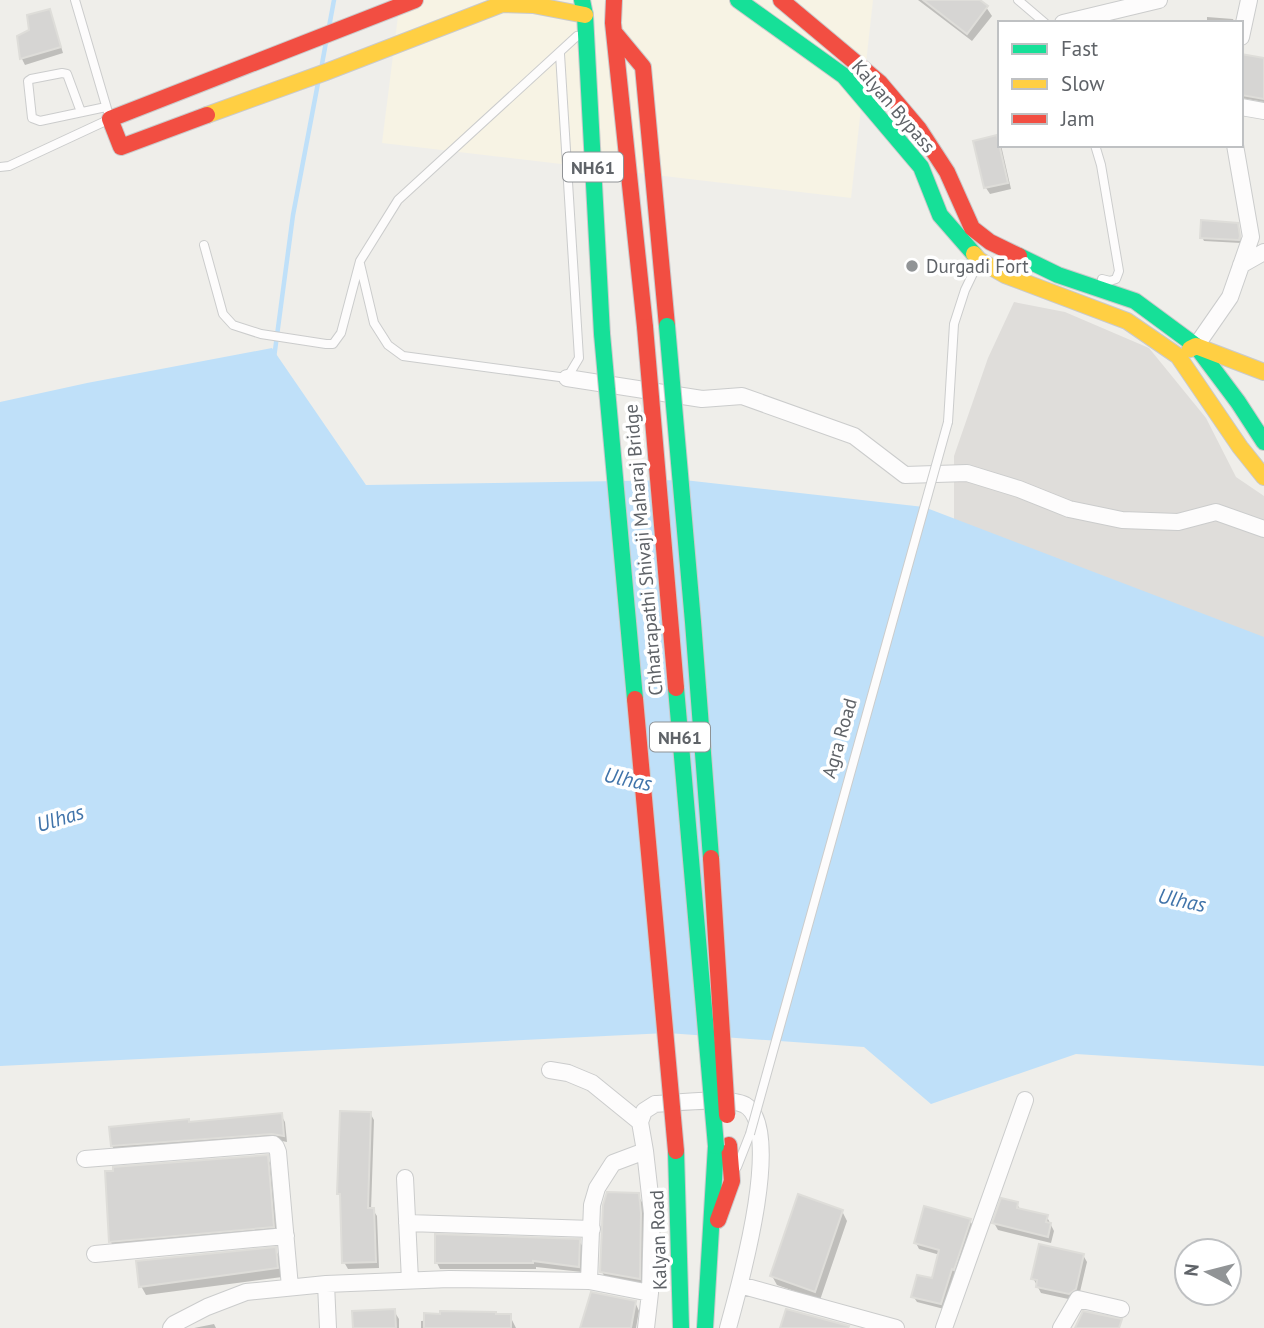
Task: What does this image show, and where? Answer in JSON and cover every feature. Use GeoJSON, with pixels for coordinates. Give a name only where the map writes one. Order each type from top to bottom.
{"type":"FeatureCollection","features":[{"type":"Feature","properties":{"kind":"main road"},"geometry":{"type":"LineString","coordinates":[[415,0],[108,113],[121,147],[320,75],[505,2],[584,11]]}},
{"type":"Feature","properties":{"kind":"main road","name":"NH61"},"geometry":{"type":"LineString","coordinates":[[614,0],[614,28]]}},
{"type":"Feature","properties":{"kind":"main road"},"geometry":{"type":"LineString","coordinates":[[627,0],[614,28],[643,67],[692,604],[719,960],[722,1146],[732,1181]]}},
{"type":"Feature","properties":{"kind":"main road","name":"Kalyan Bypass"},"geometry":{"type":"LineString","coordinates":[[738,0],[844,76],[921,167],[940,215],[979,260],[1005,275],[1127,321],[1178,356]]}},
{"type":"Feature","properties":{"kind":"main road","name":"Kalyan Bypass"},"geometry":{"type":"LineString","coordinates":[[781,0],[880,83],[919,129],[947,172],[972,228],[990,242],[1058,275],[1135,302],[1196,346]]}},
{"type":"Feature","properties":{"kind":"main road","name":"Chhatrapathi Shivaji Maharaj Bridge"},"geometry":{"type":"LineString","coordinates":[[584,11],[602,334],[676,1151]]}},
{"type":"Feature","properties":{"kind":"main road","name":"Chhatrapathi Shivaji Maharaj Bridge"},"geometry":{"type":"LineString","coordinates":[[614,28],[645,327],[722,1146]]}},
{"type":"Feature","properties":{"kind":"main road"},"geometry":{"type":"LineString","coordinates":[[1196,346],[1264,442]]}},
{"type":"Feature","properties":{"kind":"main road"},"geometry":{"type":"LineString","coordinates":[[1264,372],[1196,346],[1178,356],[1240,447],[1264,477]]}},
{"type":"Feature","properties":{"kind":"main road","name":"NH61"},"geometry":{"type":"LineString","coordinates":[[705,1328],[710,1242],[722,1146]]}},
{"type":"Feature","properties":{"kind":"main road","name":"Kalyan Road"},"geometry":{"type":"LineString","coordinates":[[676,1151],[681,1328]]}},
{"type":"Feature","properties":{"kind":"main road","name":"Agra Road"},"geometry":{"type":"LineString","coordinates":[[710,1242],[732,1181]]}},
{"type":"Feature","properties":{"kind":"street"},"geometry":{"type":"LineString","coordinates":[[1071,21],[1158,0]]}},
{"type":"Feature","properties":{"kind":"street"},"geometry":{"type":"LineString","coordinates":[[1243,28],[1249,0]]}},
{"type":"Feature","properties":{"kind":"street"},"geometry":{"type":"LineString","coordinates":[[1243,107],[1264,111]]}},
{"type":"Feature","properties":{"kind":"street"},"geometry":{"type":"LineString","coordinates":[[1196,346],[1230,298],[1251,237],[1235,147]]}},
{"type":"Feature","properties":{"kind":"street"},"geometry":{"type":"LineString","coordinates":[[1241,265],[1264,252]]}},
{"type":"Feature","properties":{"kind":"street"},"geometry":{"type":"LineString","coordinates":[[567,378],[702,399],[742,396],[854,436],[905,475],[967,473],[1019,489],[1069,509],[1122,520],[1178,522],[1216,512],[1264,529]]}},
{"type":"Feature","properties":{"kind":"street"},"geometry":{"type":"LineString","coordinates":[[550,1070],[568,1073],[592,1083],[640,1122]]}},
{"type":"Feature","properties":{"kind":"street"},"geometry":{"type":"LineString","coordinates":[[944,1328],[1024,1100]]}},
{"type":"Feature","properties":{"kind":"street"},"geometry":{"type":"LineString","coordinates":[[646,1328],[650,1293],[652,1213],[646,1151],[640,1122],[644,1111],[654,1104],[733,1101],[748,1107],[756,1122],[761,1146],[761,1170],[755,1215],[728,1328]]}},
{"type":"Feature","properties":{"kind":"street"},"geometry":{"type":"LineString","coordinates":[[85,1159],[273,1144],[278,1152],[286,1236],[305,1286],[328,1328]]}},
{"type":"Feature","properties":{"kind":"street"},"geometry":{"type":"LineString","coordinates":[[589,1281],[592,1205],[597,1188],[612,1163],[646,1151]]}},
{"type":"Feature","properties":{"kind":"street"},"geometry":{"type":"LineString","coordinates":[[405,1178],[410,1280]]}},
{"type":"Feature","properties":{"kind":"street"},"geometry":{"type":"LineString","coordinates":[[407,1223],[592,1229]]}},
{"type":"Feature","properties":{"kind":"street"},"geometry":{"type":"LineString","coordinates":[[95,1254],[286,1236]]}},
{"type":"Feature","properties":{"kind":"street"},"geometry":{"type":"LineString","coordinates":[[171,1328],[207,1307],[246,1292],[305,1286],[449,1279],[589,1281],[650,1293]]}},
{"type":"Feature","properties":{"kind":"street"},"geometry":{"type":"LineString","coordinates":[[740,1285],[896,1328]]}},
{"type":"Feature","properties":{"kind":"street"},"geometry":{"type":"LineString","coordinates":[[1061,1328],[1078,1300],[1121,1309]]}},
{"type":"Feature","properties":{"kind":"lane"},"geometry":{"type":"LineString","coordinates":[[75,0],[108,113]]}},
{"type":"Feature","properties":{"kind":"lane"},"geometry":{"type":"LineString","coordinates":[[1018,0],[1043,21]]}},
{"type":"Feature","properties":{"kind":"lane"},"geometry":{"type":"LineString","coordinates":[[204,245],[223,314],[233,325],[261,334],[333,344],[341,333],[360,261],[398,200],[560,54],[584,11]]}},
{"type":"Feature","properties":{"kind":"lane"},"geometry":{"type":"LineString","coordinates":[[360,261],[374,323],[388,345],[403,356],[567,378],[579,358],[560,54]]}},
{"type":"Feature","properties":{"kind":"lane"},"geometry":{"type":"LineString","coordinates":[[81,112],[67,74],[28,81],[32,118],[35,120],[81,112],[108,113]]}},
{"type":"Feature","properties":{"kind":"lane"},"geometry":{"type":"LineString","coordinates":[[0,167],[9,166],[108,113]]}},
{"type":"Feature","properties":{"kind":"lane"},"geometry":{"type":"LineString","coordinates":[[1058,275],[1080,274],[1110,281],[1116,278],[1119,271],[1096,147]]}},
{"type":"Feature","properties":{"kind":"lane","name":"Agra Road"},"geometry":{"type":"LineString","coordinates":[[732,1181],[750,1134],[948,422],[954,324],[965,290],[990,242]]}},
{"type":"Feature","properties":{"kind":"shaded area"},"geometry":{"type":"Polygon","coordinates":[[[400,0],[873,0],[851,198],[382,143],[400,0]]]}},
{"type":"Feature","properties":{"kind":"shaded area"},"geometry":{"type":"Polygon","coordinates":[[[1014,302],[1065,312],[1149,348],[1206,418],[1236,477],[1264,496],[1264,655],[954,531],[954,456],[988,358],[1014,302]]]}},
{"type":"Feature","properties":{"kind":"water","name":"Ulhas"},"geometry":{"type":"Polygon","coordinates":[[[272,348],[366,485],[684,480],[924,507],[1264,637],[1264,1066],[1076,1054],[931,1104],[864,1047],[667,1033],[0,1066],[0,402],[272,348]]]}},
{"type":"Feature","properties":{"kind":"building"},"geometry":{"type":"Polygon","coordinates":[[[923,0],[980,0],[988,6],[967,34],[923,0]]]}},
{"type":"Feature","properties":{"kind":"building"},"geometry":{"type":"Polygon","coordinates":[[[50,9],[61,47],[20,59],[17,36],[29,30],[27,15],[50,9]]]}},
{"type":"Feature","properties":{"kind":"building"},"geometry":{"type":"Polygon","coordinates":[[[1243,54],[1264,58],[1264,99],[1243,95],[1243,54]]]}},
{"type":"Feature","properties":{"kind":"building"},"geometry":{"type":"Polygon","coordinates":[[[997,135],[1008,183],[984,188],[973,141],[997,135]]]}},
{"type":"Feature","properties":{"kind":"building"},"geometry":{"type":"Polygon","coordinates":[[[1201,220],[1238,223],[1239,240],[1200,238],[1201,220]]]}},
{"type":"Feature","properties":{"kind":"building"},"geometry":{"type":"Polygon","coordinates":[[[340,1111],[371,1112],[368,1208],[374,1208],[376,1262],[342,1263],[340,1194],[337,1194],[340,1111]]]}},
{"type":"Feature","properties":{"kind":"building"},"geometry":{"type":"Polygon","coordinates":[[[282,1113],[284,1136],[272,1134],[111,1146],[109,1127],[282,1113]]]}},
{"type":"Feature","properties":{"kind":"building"},"geometry":{"type":"Polygon","coordinates":[[[268,1155],[274,1227],[109,1242],[105,1171],[113,1171],[113,1167],[268,1155]]]}},
{"type":"Feature","properties":{"kind":"building"},"geometry":{"type":"Polygon","coordinates":[[[607,1192],[639,1193],[640,1279],[600,1272],[603,1205],[607,1192]]]}},
{"type":"Feature","properties":{"kind":"building"},"geometry":{"type":"Polygon","coordinates":[[[798,1194],[843,1210],[815,1292],[770,1276],[798,1194]]]}},
{"type":"Feature","properties":{"kind":"building"},"geometry":{"type":"Polygon","coordinates":[[[1001,1198],[1018,1202],[1017,1208],[1048,1215],[1046,1222],[1051,1223],[1048,1237],[992,1223],[1001,1198]]]}},
{"type":"Feature","properties":{"kind":"building"},"geometry":{"type":"Polygon","coordinates":[[[924,1206],[971,1219],[941,1304],[911,1297],[917,1275],[932,1278],[939,1250],[914,1243],[924,1206]]]}},
{"type":"Feature","properties":{"kind":"building"},"geometry":{"type":"Polygon","coordinates":[[[435,1234],[580,1239],[579,1267],[533,1261],[435,1263],[435,1234]]]}},
{"type":"Feature","properties":{"kind":"building"},"geometry":{"type":"Polygon","coordinates":[[[1039,1244],[1084,1254],[1076,1289],[1069,1294],[1036,1287],[1037,1280],[1031,1279],[1039,1244]]]}},
{"type":"Feature","properties":{"kind":"building"},"geometry":{"type":"Polygon","coordinates":[[[276,1247],[278,1268],[139,1287],[136,1261],[276,1247]]]}},
{"type":"Feature","properties":{"kind":"building"},"geometry":{"type":"Polygon","coordinates":[[[591,1292],[636,1301],[631,1328],[580,1328],[591,1292]]]}},
{"type":"Feature","properties":{"kind":"building"},"geometry":{"type":"Polygon","coordinates":[[[395,1309],[396,1328],[353,1328],[352,1311],[395,1309]]]}},
{"type":"Feature","properties":{"kind":"building"},"geometry":{"type":"Polygon","coordinates":[[[786,1309],[849,1326],[780,1328],[786,1309]]]}},
{"type":"Feature","properties":{"kind":"building"},"geometry":{"type":"Polygon","coordinates":[[[440,1311],[511,1314],[511,1328],[424,1328],[424,1313],[440,1314],[440,1311]]]}},
{"type":"Feature","properties":{"kind":"building"},"geometry":{"type":"Polygon","coordinates":[[[1083,1311],[1122,1319],[1119,1328],[1075,1328],[1083,1311]]]}},
{"type":"Feature","properties":{"kind":"waterway"},"geometry":{"type":"LineString","coordinates":[[329,27],[334,0]]}},
{"type":"Feature","properties":{"kind":"waterway"},"geometry":{"type":"LineString","coordinates":[[322,64],[326,42]]}},
{"type":"Feature","properties":{"kind":"waterway"},"geometry":{"type":"LineString","coordinates":[[274,358],[293,215],[318,83]]}},
{"type":"Feature","properties":{"kind":"traffic: fast"},"geometry":{"type":"LineString","coordinates":[[582,0],[602,334]]}},
{"type":"Feature","properties":{"kind":"traffic: fast"},"geometry":{"type":"LineString","coordinates":[[738,0],[844,76],[921,167],[940,215],[974,254]]}},
{"type":"Feature","properties":{"kind":"traffic: fast"},"geometry":{"type":"LineString","coordinates":[[1019,256],[1058,275],[1135,301],[1196,346],[1264,442]]}},
{"type":"Feature","properties":{"kind":"traffic: fast"},"geometry":{"type":"LineString","coordinates":[[667,326],[711,858]]}},
{"type":"Feature","properties":{"kind":"traffic: fast"},"geometry":{"type":"LineString","coordinates":[[602,334],[635,699]]}},
{"type":"Feature","properties":{"kind":"traffic: fast"},"geometry":{"type":"LineString","coordinates":[[676,688],[716,1146]]}},
{"type":"Feature","properties":{"kind":"traffic: fast"},"geometry":{"type":"LineString","coordinates":[[705,1328],[716,1146]]}},
{"type":"Feature","properties":{"kind":"traffic: fast"},"geometry":{"type":"LineString","coordinates":[[676,1151],[681,1328]]}},
{"type":"Feature","properties":{"kind":"traffic: slow"},"geometry":{"type":"LineString","coordinates":[[207,115],[326,72],[508,0]]}},
{"type":"Feature","properties":{"kind":"traffic: slow"},"geometry":{"type":"LineString","coordinates":[[502,4],[533,5],[585,15]]}},
{"type":"Feature","properties":{"kind":"traffic: slow"},"geometry":{"type":"LineString","coordinates":[[974,254],[979,260],[1005,275],[1127,321],[1178,356],[1240,447],[1264,477]]}},
{"type":"Feature","properties":{"kind":"traffic: slow"},"geometry":{"type":"LineString","coordinates":[[1190,349],[1196,346],[1264,372]]}},
{"type":"Feature","properties":{"kind":"traffic: jam"},"geometry":{"type":"LineString","coordinates":[[207,115],[121,147],[110,119],[415,0]]}},
{"type":"Feature","properties":{"kind":"traffic: jam"},"geometry":{"type":"LineString","coordinates":[[614,0],[613,23],[645,327]]}},
{"type":"Feature","properties":{"kind":"traffic: jam"},"geometry":{"type":"LineString","coordinates":[[781,0],[880,83],[919,129],[947,172],[972,228],[990,242],[1019,256]]}},
{"type":"Feature","properties":{"kind":"traffic: jam"},"geometry":{"type":"LineString","coordinates":[[614,32],[643,67],[667,326]]}},
{"type":"Feature","properties":{"kind":"traffic: jam"},"geometry":{"type":"LineString","coordinates":[[645,327],[676,688]]}},
{"type":"Feature","properties":{"kind":"traffic: jam"},"geometry":{"type":"LineString","coordinates":[[635,699],[676,1151]]}},
{"type":"Feature","properties":{"kind":"traffic: jam"},"geometry":{"type":"LineString","coordinates":[[711,858],[727,1115]]}},
{"type":"Feature","properties":{"kind":"traffic: jam"},"geometry":{"type":"LineString","coordinates":[[718,1220],[732,1181],[729,1145]]}},
{"type":"Feature","properties":{"kind":"place","name":"Durgadi Fort"},"geometry":{"type":"Point","coordinates":[912,266]}}]}
